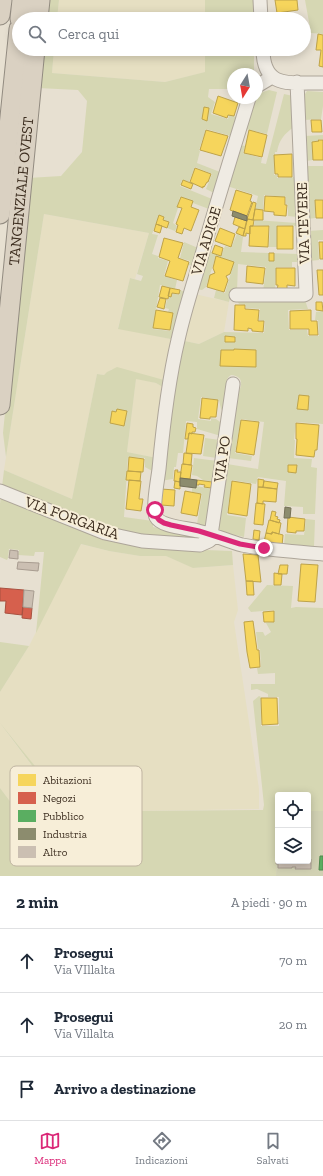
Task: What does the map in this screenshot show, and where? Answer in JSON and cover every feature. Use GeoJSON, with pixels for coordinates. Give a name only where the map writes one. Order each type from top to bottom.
{"type":"FeatureCollection","features":[{"type":"Feature","properties":{"kind":"highway"},"geometry":{"type":"LineString","coordinates":[[0,15],[2,0]]}},
{"type":"Feature","properties":{"kind":"highway"},"geometry":{"type":"LineString","coordinates":[[21,12],[22,0]]}},
{"type":"Feature","properties":{"kind":"highway"},"geometry":{"type":"LineString","coordinates":[[39,12],[40,0]]}},
{"type":"Feature","properties":{"kind":"highway"},"geometry":{"type":"LineString","coordinates":[[0,214],[16,56]]}},
{"type":"Feature","properties":{"kind":"highway","name":"TANGENZIALE OVEST"},"geometry":{"type":"LineString","coordinates":[[0,405],[34,56]]}},
{"type":"Feature","properties":{"kind":"street"},"geometry":{"type":"LineString","coordinates":[[260,0],[261,12]]}},
{"type":"Feature","properties":{"kind":"street"},"geometry":{"type":"LineString","coordinates":[[263,56],[265,69],[277,81],[323,83]]}},
{"type":"Feature","properties":{"kind":"street"},"geometry":{"type":"LineString","coordinates":[[263,82],[272,77]]}},
{"type":"Feature","properties":{"kind":"street","name":"VIA TEVERE"},"geometry":{"type":"LineString","coordinates":[[236,295],[306,294],[297,82]]}},
{"type":"Feature","properties":{"kind":"street","name":"VIA ADIGE"},"geometry":{"type":"LineString","coordinates":[[213,535],[171,525],[159,520],[155,513],[155,500],[169,386],[178,340],[190,293],[247,104]]}},
{"type":"Feature","properties":{"kind":"street","name":"VIA PO"},"geometry":{"type":"LineString","coordinates":[[213,535],[233,384]]}},
{"type":"Feature","properties":{"kind":"street","name":"VIA FORGARIA"},"geometry":{"type":"LineString","coordinates":[[0,491],[104,532],[142,541],[200,545],[209,541],[213,535]]}},
{"type":"Feature","properties":{"kind":"street"},"geometry":{"type":"LineString","coordinates":[[213,535],[240,544],[323,554]]}},
{"type":"Feature","properties":{"kind":"shaded area"},"geometry":{"type":"Polygon","coordinates":[[[59,0],[205,0],[205,12],[58,12],[59,0]]]}},
{"type":"Feature","properties":{"kind":"shaded area"},"geometry":{"type":"Polygon","coordinates":[[[53,56],[205,56],[206,72],[165,82],[52,73],[53,56]]]}},
{"type":"Feature","properties":{"kind":"shaded area"},"geometry":{"type":"Polygon","coordinates":[[[44,214],[149,233],[135,279],[130,278],[118,328],[176,340],[164,380],[112,369],[104,375],[97,374],[72,499],[4,470],[44,214]]]}},
{"type":"Feature","properties":{"kind":"shaded area"},"geometry":{"type":"Polygon","coordinates":[[[195,294],[229,302],[224,332],[199,344],[180,340],[195,294]]]}},
{"type":"Feature","properties":{"kind":"shaded area"},"geometry":{"type":"Polygon","coordinates":[[[136,378],[156,383],[166,389],[157,458],[127,452],[136,378]]]}},
{"type":"Feature","properties":{"kind":"shaded area"},"geometry":{"type":"Polygon","coordinates":[[[80,544],[140,556],[166,556],[194,568],[233,565],[238,610],[234,622],[259,789],[259,809],[142,811],[142,766],[35,766],[1,725],[32,766],[10,766],[10,802],[0,788],[0,692],[29,646],[80,544]]]}},
{"type":"Feature","properties":{"kind":"green space"},"geometry":{"type":"Polygon","coordinates":[[[46,0],[59,0],[58,12],[45,12],[46,0]]]}},
{"type":"Feature","properties":{"kind":"green space"},"geometry":{"type":"Polygon","coordinates":[[[205,0],[254,0],[255,12],[205,12],[205,0]]]}},
{"type":"Feature","properties":{"kind":"green space"},"geometry":{"type":"Polygon","coordinates":[[[305,0],[323,0],[323,34],[311,33],[311,12],[307,12],[305,0]]]}},
{"type":"Feature","properties":{"kind":"green space"},"geometry":{"type":"Polygon","coordinates":[[[41,56],[53,56],[52,73],[165,82],[205,72],[205,56],[254,56],[254,68],[227,68],[227,89],[209,89],[208,97],[215,102],[211,114],[228,119],[229,115],[237,117],[231,136],[206,129],[199,150],[197,163],[220,172],[214,193],[206,189],[212,174],[195,167],[189,182],[182,180],[180,186],[212,199],[209,209],[193,203],[193,201],[180,197],[173,223],[177,226],[175,231],[167,228],[169,222],[163,220],[164,217],[159,215],[152,234],[158,235],[152,254],[158,256],[158,258],[168,261],[164,276],[177,280],[175,289],[160,285],[153,329],[170,331],[173,313],[168,312],[169,309],[165,308],[167,300],[171,297],[172,293],[179,295],[180,290],[187,293],[176,340],[118,329],[130,278],[141,281],[143,276],[137,274],[149,233],[44,214],[6,457],[3,433],[28,178],[61,176],[82,152],[87,101],[78,90],[38,88],[41,56]]]}},
{"type":"Feature","properties":{"kind":"green space"},"geometry":{"type":"Polygon","coordinates":[[[269,90],[277,92],[267,134],[245,129],[253,104],[263,104],[263,92],[269,90]]]}},
{"type":"Feature","properties":{"kind":"green space"},"geometry":{"type":"Polygon","coordinates":[[[307,91],[323,92],[321,119],[304,120],[303,97],[307,91]]]}},
{"type":"Feature","properties":{"kind":"green space"},"geometry":{"type":"Polygon","coordinates":[[[284,94],[293,96],[294,127],[282,138],[277,152],[275,152],[274,175],[277,175],[277,178],[296,177],[297,217],[288,216],[286,197],[264,195],[263,210],[255,209],[258,196],[227,186],[240,145],[245,146],[243,153],[262,158],[261,163],[266,164],[284,94]]]}},
{"type":"Feature","properties":{"kind":"green space"},"geometry":{"type":"Polygon","coordinates":[[[323,135],[323,139],[318,139],[318,141],[312,142],[313,160],[306,161],[305,136],[323,135]]]}},
{"type":"Feature","properties":{"kind":"green space"},"geometry":{"type":"Polygon","coordinates":[[[306,166],[323,166],[323,199],[315,200],[315,218],[308,219],[306,166]]]}},
{"type":"Feature","properties":{"kind":"green space"},"geometry":{"type":"Polygon","coordinates":[[[255,220],[297,223],[297,226],[277,225],[277,247],[269,247],[270,226],[254,225],[255,220]]]}},
{"type":"Feature","properties":{"kind":"green space"},"geometry":{"type":"Polygon","coordinates":[[[323,230],[323,240],[318,240],[319,260],[309,261],[308,231],[323,230]]]}},
{"type":"Feature","properties":{"kind":"green space"},"geometry":{"type":"Polygon","coordinates":[[[237,234],[243,237],[241,252],[298,254],[299,262],[292,262],[292,267],[276,267],[275,292],[263,292],[266,267],[238,264],[237,291],[232,291],[229,302],[214,298],[216,290],[225,293],[234,262],[216,256],[206,287],[202,290],[196,289],[207,251],[221,256],[225,246],[231,248],[237,234]]]}},
{"type":"Feature","properties":{"kind":"green space"},"geometry":{"type":"Polygon","coordinates":[[[184,242],[198,248],[193,266],[189,265],[190,261],[180,258],[184,242]]]}},
{"type":"Feature","properties":{"kind":"green space"},"geometry":{"type":"Polygon","coordinates":[[[236,299],[305,300],[308,309],[288,310],[289,330],[307,330],[308,336],[319,336],[318,320],[315,320],[316,312],[323,311],[323,424],[296,422],[294,440],[294,458],[312,459],[311,467],[317,468],[315,514],[303,514],[303,507],[284,506],[286,481],[258,477],[256,484],[232,480],[227,515],[246,518],[244,537],[218,531],[227,464],[258,469],[264,422],[241,419],[235,453],[252,456],[251,461],[228,458],[238,393],[241,387],[241,381],[238,377],[231,375],[227,379],[227,398],[224,413],[221,409],[219,400],[201,397],[198,419],[211,421],[211,418],[216,419],[223,424],[221,436],[197,429],[197,422],[186,421],[183,453],[178,453],[176,467],[174,467],[173,479],[160,481],[180,340],[199,344],[224,332],[264,333],[265,321],[259,320],[260,309],[246,308],[246,305],[239,304],[236,299]]]}},
{"type":"Feature","properties":{"kind":"green space"},"geometry":{"type":"Polygon","coordinates":[[[117,367],[164,380],[166,389],[156,383],[136,379],[127,452],[157,458],[156,473],[145,467],[145,458],[128,457],[124,517],[153,521],[153,527],[199,538],[196,541],[143,537],[106,529],[2,487],[4,470],[72,499],[97,374],[104,375],[117,367]]]}},
{"type":"Feature","properties":{"kind":"green space"},"geometry":{"type":"Polygon","coordinates":[[[205,438],[220,440],[217,458],[203,456],[205,438]]]}},
{"type":"Feature","properties":{"kind":"green space"},"geometry":{"type":"Polygon","coordinates":[[[194,458],[217,461],[214,482],[203,480],[192,475],[194,458]]]}},
{"type":"Feature","properties":{"kind":"green space"},"geometry":{"type":"Polygon","coordinates":[[[196,486],[212,489],[207,527],[197,524],[202,494],[192,492],[192,488],[196,488],[196,486]]]}},
{"type":"Feature","properties":{"kind":"green space"},"geometry":{"type":"Polygon","coordinates":[[[1,494],[58,517],[179,549],[232,551],[233,565],[193,568],[166,556],[140,556],[109,551],[81,544],[36,633],[44,552],[35,552],[34,556],[18,555],[19,550],[9,549],[7,560],[0,557],[1,494]]]}},
{"type":"Feature","properties":{"kind":"green space"},"geometry":{"type":"Polygon","coordinates":[[[306,519],[315,520],[314,547],[284,545],[285,534],[304,535],[306,519]]]}},
{"type":"Feature","properties":{"kind":"green space"},"geometry":{"type":"Polygon","coordinates":[[[267,585],[293,586],[291,608],[323,608],[323,811],[311,811],[311,792],[275,792],[276,876],[0,876],[0,788],[10,801],[10,866],[142,866],[142,811],[263,810],[264,805],[253,701],[259,696],[261,697],[261,726],[279,726],[279,697],[268,697],[268,694],[257,689],[251,690],[251,684],[275,684],[275,673],[258,674],[257,668],[261,667],[260,649],[258,649],[256,632],[263,632],[265,636],[271,632],[266,623],[274,622],[274,610],[251,612],[248,608],[267,585]]]}},
{"type":"Feature","properties":{"kind":"green space"},"geometry":{"type":"Polygon","coordinates":[[[0,642],[29,646],[0,692],[0,642]]]}},
{"type":"Feature","properties":{"kind":"green space"},"geometry":{"type":"Polygon","coordinates":[[[0,723],[35,766],[32,766],[0,723]]]}},
{"type":"Feature","properties":{"kind":"green space"},"geometry":{"type":"Polygon","coordinates":[[[311,811],[323,811],[323,876],[276,876],[276,864],[311,864],[311,811]]]}},
{"type":"Feature","properties":{"kind":"building: Abitazioni"},"geometry":{"type":"Polygon","coordinates":[[[275,0],[297,0],[298,10],[277,12],[275,0]]]}},
{"type":"Feature","properties":{"kind":"building: Abitazioni"},"geometry":{"type":"Polygon","coordinates":[[[318,34],[323,35],[323,67],[319,66],[321,50],[316,50],[318,34]]]}},
{"type":"Feature","properties":{"kind":"building: Abitazioni"},"geometry":{"type":"Polygon","coordinates":[[[218,96],[227,99],[227,104],[238,104],[234,116],[228,115],[227,118],[213,113],[218,96]]]}},
{"type":"Feature","properties":{"kind":"building: Abitazioni"},"geometry":{"type":"Polygon","coordinates":[[[204,107],[209,108],[207,121],[202,119],[204,107]]]}},
{"type":"Feature","properties":{"kind":"building: Abitazioni"},"geometry":{"type":"Polygon","coordinates":[[[311,120],[321,120],[322,132],[312,132],[311,120]]]}},
{"type":"Feature","properties":{"kind":"building: Abitazioni"},"geometry":{"type":"Polygon","coordinates":[[[206,130],[228,136],[221,156],[200,150],[206,130]]]}},
{"type":"Feature","properties":{"kind":"building: Abitazioni"},"geometry":{"type":"Polygon","coordinates":[[[249,130],[267,135],[262,157],[244,153],[249,130]]]}},
{"type":"Feature","properties":{"kind":"building: Abitazioni"},"geometry":{"type":"Polygon","coordinates":[[[318,140],[323,140],[323,160],[313,160],[312,142],[319,141],[318,140]]]}},
{"type":"Feature","properties":{"kind":"building: Abitazioni"},"geometry":{"type":"Polygon","coordinates":[[[292,154],[292,177],[278,177],[278,174],[275,174],[274,155],[292,154]]]}},
{"type":"Feature","properties":{"kind":"building: Abitazioni"},"geometry":{"type":"Polygon","coordinates":[[[195,168],[211,174],[208,182],[204,187],[203,186],[203,188],[190,182],[195,168]]]}},
{"type":"Feature","properties":{"kind":"building: Abitazioni"},"geometry":{"type":"Polygon","coordinates":[[[183,180],[193,184],[191,189],[181,185],[183,180]]]}},
{"type":"Feature","properties":{"kind":"building: Abitazioni"},"geometry":{"type":"Polygon","coordinates":[[[236,190],[252,195],[250,201],[252,202],[247,216],[230,210],[236,190]]]}},
{"type":"Feature","properties":{"kind":"building: Abitazioni"},"geometry":{"type":"Polygon","coordinates":[[[265,196],[285,197],[285,205],[287,205],[286,216],[274,215],[274,212],[264,211],[265,196]]]}},
{"type":"Feature","properties":{"kind":"building: Abitazioni"},"geometry":{"type":"Polygon","coordinates":[[[181,197],[193,201],[191,207],[199,210],[191,231],[184,228],[182,234],[176,232],[178,225],[176,224],[182,208],[177,207],[181,197]]]}},
{"type":"Feature","properties":{"kind":"building: Abitazioni"},"geometry":{"type":"Polygon","coordinates":[[[315,200],[323,200],[323,218],[316,218],[315,200]]]}},
{"type":"Feature","properties":{"kind":"building: Abitazioni"},"geometry":{"type":"Polygon","coordinates":[[[253,202],[256,203],[253,220],[247,219],[253,202]]]}},
{"type":"Feature","properties":{"kind":"building: Abitazioni"},"geometry":{"type":"Polygon","coordinates":[[[255,209],[263,210],[263,220],[253,220],[255,209]]]}},
{"type":"Feature","properties":{"kind":"building: Abitazioni"},"geometry":{"type":"Polygon","coordinates":[[[159,215],[164,217],[163,220],[169,222],[167,228],[156,224],[159,215]]]}},
{"type":"Feature","properties":{"kind":"building: Abitazioni"},"geometry":{"type":"Polygon","coordinates":[[[235,217],[247,221],[245,229],[233,224],[235,217]]]}},
{"type":"Feature","properties":{"kind":"building: Abitazioni"},"geometry":{"type":"Polygon","coordinates":[[[247,219],[254,220],[253,226],[250,226],[250,234],[246,233],[246,236],[243,236],[247,219]]]}},
{"type":"Feature","properties":{"kind":"building: Abitazioni"},"geometry":{"type":"Polygon","coordinates":[[[156,224],[162,226],[160,233],[154,231],[156,224]]]}},
{"type":"Feature","properties":{"kind":"building: Abitazioni"},"geometry":{"type":"Polygon","coordinates":[[[250,226],[269,226],[268,247],[249,246],[250,226]]]}},
{"type":"Feature","properties":{"kind":"building: Abitazioni"},"geometry":{"type":"Polygon","coordinates":[[[277,226],[293,226],[293,249],[277,249],[277,226]]]}},
{"type":"Feature","properties":{"kind":"building: Abitazioni"},"geometry":{"type":"Polygon","coordinates":[[[239,227],[245,229],[243,236],[236,233],[239,227]]]}},
{"type":"Feature","properties":{"kind":"building: Abitazioni"},"geometry":{"type":"Polygon","coordinates":[[[220,228],[235,234],[231,247],[215,241],[220,228]]]}},
{"type":"Feature","properties":{"kind":"building: Abitazioni"},"geometry":{"type":"Polygon","coordinates":[[[164,238],[183,243],[178,258],[189,262],[183,281],[165,276],[170,261],[159,257],[164,238]]]}},
{"type":"Feature","properties":{"kind":"building: Abitazioni"},"geometry":{"type":"Polygon","coordinates":[[[319,242],[323,242],[323,259],[320,259],[319,242]]]}},
{"type":"Feature","properties":{"kind":"building: Abitazioni"},"geometry":{"type":"Polygon","coordinates":[[[215,245],[223,248],[221,256],[212,253],[215,245]]]}},
{"type":"Feature","properties":{"kind":"building: Abitazioni"},"geometry":{"type":"Polygon","coordinates":[[[269,253],[274,253],[274,261],[269,261],[269,253]]]}},
{"type":"Feature","properties":{"kind":"building: Abitazioni"},"geometry":{"type":"Polygon","coordinates":[[[216,256],[234,262],[230,274],[226,276],[228,280],[224,292],[207,287],[210,275],[215,273],[213,268],[216,256]]]}},
{"type":"Feature","properties":{"kind":"building: Abitazioni"},"geometry":{"type":"Polygon","coordinates":[[[247,266],[265,268],[263,284],[246,282],[247,266]]]}},
{"type":"Feature","properties":{"kind":"building: Abitazioni"},"geometry":{"type":"Polygon","coordinates":[[[276,268],[295,268],[295,286],[287,285],[287,290],[277,290],[278,285],[276,285],[276,268]]]}},
{"type":"Feature","properties":{"kind":"building: Abitazioni"},"geometry":{"type":"Polygon","coordinates":[[[317,270],[323,270],[323,295],[319,295],[317,270]]]}},
{"type":"Feature","properties":{"kind":"building: Abitazioni"},"geometry":{"type":"Polygon","coordinates":[[[162,286],[170,288],[168,299],[159,297],[162,286]]]}},
{"type":"Feature","properties":{"kind":"building: Abitazioni"},"geometry":{"type":"Polygon","coordinates":[[[170,288],[180,290],[179,294],[172,293],[171,297],[168,296],[170,288]]]}},
{"type":"Feature","properties":{"kind":"building: Abitazioni"},"geometry":{"type":"Polygon","coordinates":[[[160,298],[166,299],[164,309],[157,307],[160,298]]]}},
{"type":"Feature","properties":{"kind":"building: Abitazioni"},"geometry":{"type":"Polygon","coordinates":[[[316,302],[322,302],[323,311],[316,310],[316,302]]]}},
{"type":"Feature","properties":{"kind":"building: Abitazioni"},"geometry":{"type":"Polygon","coordinates":[[[235,305],[245,305],[245,309],[259,310],[258,321],[264,321],[263,332],[252,331],[252,329],[248,328],[248,331],[234,330],[235,305]]]}},
{"type":"Feature","properties":{"kind":"building: Abitazioni"},"geometry":{"type":"Polygon","coordinates":[[[156,310],[173,313],[170,330],[153,328],[156,310]]]}},
{"type":"Feature","properties":{"kind":"building: Abitazioni"},"geometry":{"type":"Polygon","coordinates":[[[311,310],[311,321],[317,321],[318,335],[309,335],[309,329],[290,329],[290,311],[311,310]]]}},
{"type":"Feature","properties":{"kind":"building: Abitazioni"},"geometry":{"type":"Polygon","coordinates":[[[225,336],[235,337],[235,342],[225,342],[225,336]]]}},
{"type":"Feature","properties":{"kind":"building: Abitazioni"},"geometry":{"type":"Polygon","coordinates":[[[221,350],[256,350],[256,367],[220,366],[221,350]]]}},
{"type":"Feature","properties":{"kind":"building: Abitazioni"},"geometry":{"type":"Polygon","coordinates":[[[299,395],[309,396],[308,410],[297,409],[299,395]]]}},
{"type":"Feature","properties":{"kind":"building: Abitazioni"},"geometry":{"type":"Polygon","coordinates":[[[202,398],[218,400],[216,417],[210,417],[210,419],[200,418],[202,398]]]}},
{"type":"Feature","properties":{"kind":"building: Abitazioni"},"geometry":{"type":"Polygon","coordinates":[[[117,409],[127,411],[124,426],[110,423],[112,411],[116,412],[117,409]]]}},
{"type":"Feature","properties":{"kind":"building: Abitazioni"},"geometry":{"type":"Polygon","coordinates":[[[241,420],[259,422],[254,455],[236,452],[241,420]]]}},
{"type":"Feature","properties":{"kind":"building: Abitazioni"},"geometry":{"type":"Polygon","coordinates":[[[187,423],[193,424],[193,427],[196,428],[195,432],[192,432],[192,434],[189,433],[188,439],[185,439],[187,423]]]}},
{"type":"Feature","properties":{"kind":"building: Abitazioni"},"geometry":{"type":"Polygon","coordinates":[[[296,423],[319,425],[317,450],[315,450],[314,457],[296,455],[296,423]]]}},
{"type":"Feature","properties":{"kind":"building: Abitazioni"},"geometry":{"type":"Polygon","coordinates":[[[189,433],[204,435],[201,454],[186,453],[189,433]]]}},
{"type":"Feature","properties":{"kind":"building: Abitazioni"},"geometry":{"type":"Polygon","coordinates":[[[184,453],[192,454],[191,465],[183,464],[184,453]]]}},
{"type":"Feature","properties":{"kind":"building: Abitazioni"},"geometry":{"type":"Polygon","coordinates":[[[129,457],[144,459],[143,472],[128,471],[129,457]]]}},
{"type":"Feature","properties":{"kind":"building: Abitazioni"},"geometry":{"type":"Polygon","coordinates":[[[182,464],[192,465],[190,479],[180,478],[182,464]]]}},
{"type":"Feature","properties":{"kind":"building: Abitazioni"},"geometry":{"type":"Polygon","coordinates":[[[288,465],[297,465],[296,473],[288,472],[288,465]]]}},
{"type":"Feature","properties":{"kind":"building: Abitazioni"},"geometry":{"type":"Polygon","coordinates":[[[175,470],[178,470],[177,472],[181,472],[180,482],[174,481],[175,470]]]}},
{"type":"Feature","properties":{"kind":"building: Abitazioni"},"geometry":{"type":"Polygon","coordinates":[[[127,471],[141,472],[140,481],[126,480],[127,471]]]}},
{"type":"Feature","properties":{"kind":"building: Abitazioni"},"geometry":{"type":"Polygon","coordinates":[[[258,479],[264,480],[263,487],[258,487],[258,479]]]}},
{"type":"Feature","properties":{"kind":"building: Abitazioni"},"geometry":{"type":"Polygon","coordinates":[[[129,480],[141,481],[139,499],[143,499],[141,511],[126,509],[129,480]]]}},
{"type":"Feature","properties":{"kind":"building: Abitazioni"},"geometry":{"type":"Polygon","coordinates":[[[197,480],[212,482],[211,488],[204,487],[205,485],[196,485],[197,480]]]}},
{"type":"Feature","properties":{"kind":"building: Abitazioni"},"geometry":{"type":"Polygon","coordinates":[[[175,481],[180,482],[180,489],[174,488],[175,481]]]}},
{"type":"Feature","properties":{"kind":"building: Abitazioni"},"geometry":{"type":"Polygon","coordinates":[[[232,481],[251,484],[247,516],[228,513],[232,481]]]}},
{"type":"Feature","properties":{"kind":"building: Abitazioni"},"geometry":{"type":"Polygon","coordinates":[[[264,481],[278,483],[277,489],[263,487],[264,481]]]}},
{"type":"Feature","properties":{"kind":"building: Abitazioni"},"geometry":{"type":"Polygon","coordinates":[[[258,487],[277,489],[276,502],[263,501],[263,504],[257,503],[258,487]]]}},
{"type":"Feature","properties":{"kind":"building: Abitazioni"},"geometry":{"type":"Polygon","coordinates":[[[161,489],[175,490],[174,506],[161,505],[161,489]]]}},
{"type":"Feature","properties":{"kind":"building: Abitazioni"},"geometry":{"type":"Polygon","coordinates":[[[185,491],[201,494],[197,516],[181,513],[185,491]]]}},
{"type":"Feature","properties":{"kind":"building: Abitazioni"},"geometry":{"type":"Polygon","coordinates":[[[256,503],[265,504],[263,525],[254,524],[256,503]]]}},
{"type":"Feature","properties":{"kind":"building: Abitazioni"},"geometry":{"type":"Polygon","coordinates":[[[272,511],[276,512],[275,516],[280,520],[279,523],[270,520],[272,511]]]}},
{"type":"Feature","properties":{"kind":"building: Abitazioni"},"geometry":{"type":"Polygon","coordinates":[[[288,517],[305,519],[304,531],[296,531],[296,533],[287,532],[288,517]]]}},
{"type":"Feature","properties":{"kind":"building: Abitazioni"},"geometry":{"type":"Polygon","coordinates":[[[269,520],[281,523],[279,534],[272,532],[272,534],[266,533],[269,520]]]}},
{"type":"Feature","properties":{"kind":"building: Abitazioni"},"geometry":{"type":"Polygon","coordinates":[[[254,530],[260,531],[259,540],[253,539],[254,530]]]}},
{"type":"Feature","properties":{"kind":"building: Abitazioni"},"geometry":{"type":"Polygon","coordinates":[[[272,532],[283,535],[282,546],[264,542],[266,533],[272,534],[272,532]]]}},
{"type":"Feature","properties":{"kind":"building: Abitazioni"},"geometry":{"type":"Polygon","coordinates":[[[243,554],[258,555],[261,582],[246,581],[243,554]]]}},
{"type":"Feature","properties":{"kind":"building: Abitazioni"},"geometry":{"type":"Polygon","coordinates":[[[301,564],[318,565],[315,602],[298,601],[301,564]]]}},
{"type":"Feature","properties":{"kind":"building: Abitazioni"},"geometry":{"type":"Polygon","coordinates":[[[280,565],[288,565],[287,574],[278,574],[280,565]]]}},
{"type":"Feature","properties":{"kind":"building: Abitazioni"},"geometry":{"type":"Polygon","coordinates":[[[274,573],[282,574],[281,585],[274,585],[274,573]]]}},
{"type":"Feature","properties":{"kind":"building: Abitazioni"},"geometry":{"type":"Polygon","coordinates":[[[246,581],[253,581],[254,595],[247,595],[246,581]]]}},
{"type":"Feature","properties":{"kind":"building: Abitazioni"},"geometry":{"type":"Polygon","coordinates":[[[274,611],[274,622],[264,622],[263,612],[274,611]]]}},
{"type":"Feature","properties":{"kind":"building: Abitazioni"},"geometry":{"type":"Polygon","coordinates":[[[253,621],[257,650],[259,650],[260,667],[250,668],[244,622],[253,621]]]}},
{"type":"Feature","properties":{"kind":"building: Abitazioni"},"geometry":{"type":"Polygon","coordinates":[[[261,698],[277,698],[278,724],[262,725],[261,698]]]}},
{"type":"Feature","properties":{"kind":"building: Negozi"},"geometry":{"type":"Polygon","coordinates":[[[0,588],[24,590],[22,615],[5,613],[6,601],[0,601],[0,588]]]}},
{"type":"Feature","properties":{"kind":"building: Negozi"},"geometry":{"type":"Polygon","coordinates":[[[23,607],[32,608],[31,619],[22,618],[23,607]]]}},
{"type":"Feature","properties":{"kind":"building: Pubblico"},"geometry":{"type":"Polygon","coordinates":[[[320,856],[323,856],[323,870],[319,870],[320,856]]]}},
{"type":"Feature","properties":{"kind":"building: Industria"},"geometry":{"type":"Polygon","coordinates":[[[233,211],[247,216],[247,221],[232,216],[233,211]]]}},
{"type":"Feature","properties":{"kind":"building: Industria"},"geometry":{"type":"Polygon","coordinates":[[[180,478],[197,480],[196,488],[180,486],[180,478]]]}},
{"type":"Feature","properties":{"kind":"building: Industria"},"geometry":{"type":"Polygon","coordinates":[[[285,507],[291,508],[290,518],[284,518],[285,507]]]}},
{"type":"Feature","properties":{"kind":"building: Altro"},"geometry":{"type":"Polygon","coordinates":[[[10,550],[18,551],[18,559],[9,558],[10,550]]]}},
{"type":"Feature","properties":{"kind":"building: Altro"},"geometry":{"type":"Polygon","coordinates":[[[18,562],[39,563],[38,571],[17,569],[18,562]]]}},
{"type":"Feature","properties":{"kind":"building: Altro"},"geometry":{"type":"Polygon","coordinates":[[[24,590],[34,591],[32,608],[23,607],[24,590]]]}},
{"type":"Feature","properties":{"kind":"building: Altro"},"geometry":{"type":"Polygon","coordinates":[[[278,864],[311,864],[311,869],[295,869],[296,867],[278,868],[278,864]]]}},
{"type":"Feature","properties":{"kind":"route"},"geometry":{"type":"LineString","coordinates":[[155,510],[156,516],[164,523],[199,531],[240,544],[264,548]]}}]}
